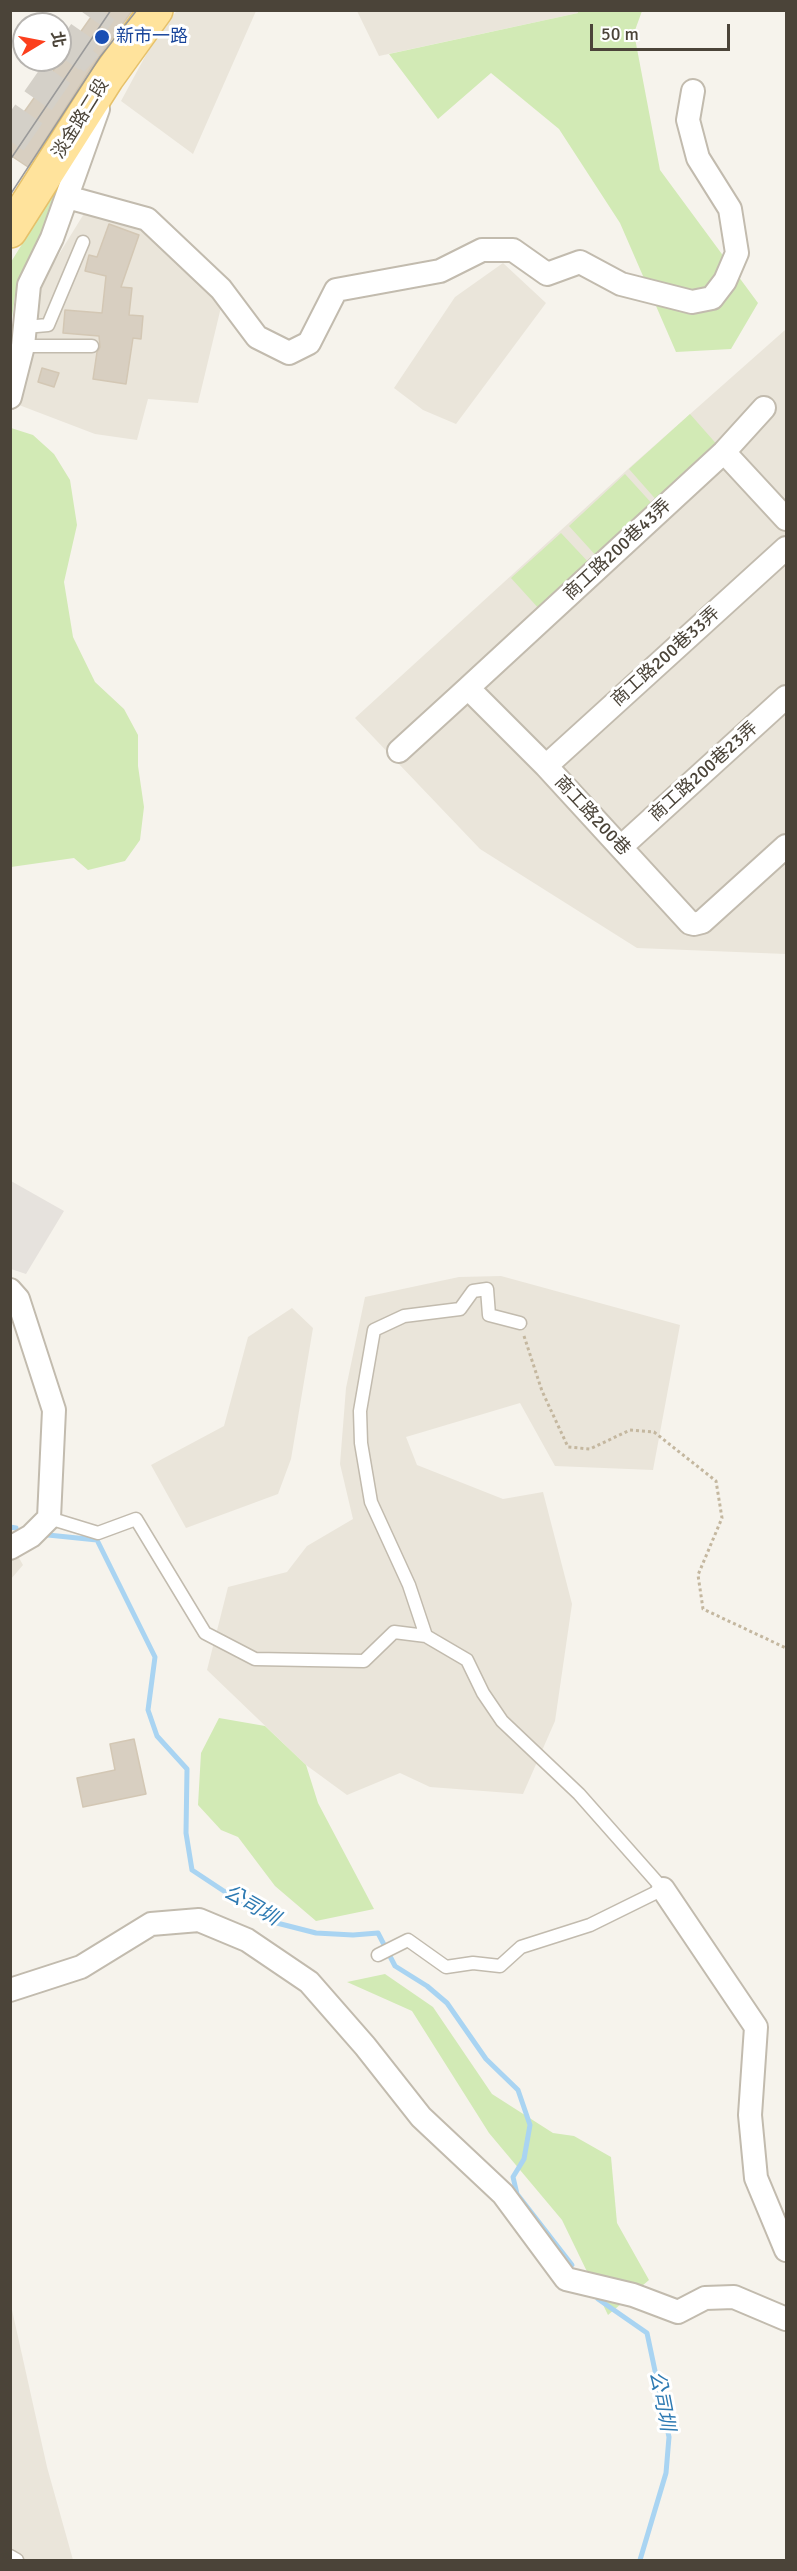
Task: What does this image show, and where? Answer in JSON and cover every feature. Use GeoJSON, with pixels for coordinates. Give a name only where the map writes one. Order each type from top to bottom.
{"type":"FeatureCollection","features":[{"type":"Feature","properties":{"kind":"main road","name":"淡金路二段"},"geometry":{"type":"LineString","coordinates":[[10,231],[106,76],[156,10]]}},
{"type":"Feature","properties":{"kind":"street"},"geometry":{"type":"LineString","coordinates":[[10,397],[24,336],[29,285],[52,238],[106,76]]}},
{"type":"Feature","properties":{"kind":"street"},"geometry":{"type":"LineString","coordinates":[[67,196],[147,219],[221,289],[257,337],[289,353],[309,343],[336,290],[440,272],[482,250],[513,250],[547,274],[580,262],[621,284],[692,302],[712,298],[725,281],[737,253],[730,209],[698,158],[688,120],[693,91]]}},
{"type":"Feature","properties":{"kind":"street","name":"商工路200巷43弄"},"geometry":{"type":"LineString","coordinates":[[468,688],[724,453],[764,408]]}},
{"type":"Feature","properties":{"kind":"street"},"geometry":{"type":"LineString","coordinates":[[724,453],[786,519]]}},
{"type":"Feature","properties":{"kind":"street","name":"商工路200巷33弄"},"geometry":{"type":"LineString","coordinates":[[546,766],[786,548]]}},
{"type":"Feature","properties":{"kind":"street"},"geometry":{"type":"LineString","coordinates":[[399,751],[468,688]]}},
{"type":"Feature","properties":{"kind":"street","name":"商工路200巷"},"geometry":{"type":"LineString","coordinates":[[468,688],[546,766],[690,923],[702,922],[786,846]]}},
{"type":"Feature","properties":{"kind":"street","name":"商工路200巷23弄"},"geometry":{"type":"LineString","coordinates":[[621,847],[786,697]]}},
{"type":"Feature","properties":{"kind":"street"},"geometry":{"type":"LineString","coordinates":[[10,1290],[18,1299],[54,1410],[49,1518],[31,1536],[10,1548]]}},
{"type":"Feature","properties":{"kind":"street"},"geometry":{"type":"LineString","coordinates":[[663,1889],[756,2028],[750,2115],[756,2178],[786,2250]]}},
{"type":"Feature","properties":{"kind":"street"},"geometry":{"type":"LineString","coordinates":[[10,1990],[81,1966],[151,1924],[199,1920],[247,1940],[309,1982],[365,2046],[422,2117],[503,2194],[566,2279],[633,2295],[678,2312],[705,2298],[734,2297],[786,2319]]}},
{"type":"Feature","properties":{"kind":"lane"},"geometry":{"type":"LineString","coordinates":[[24,336],[48,325],[83,242]]}},
{"type":"Feature","properties":{"kind":"lane"},"geometry":{"type":"LineString","coordinates":[[24,336],[92,346]]}},
{"type":"Feature","properties":{"kind":"lane"},"geometry":{"type":"LineString","coordinates":[[426,1636],[409,1585],[371,1502],[369,1492],[361,1443],[360,1411],[374,1330],[404,1316],[460,1309],[472,1291],[486,1289],[489,1315],[520,1323]]}},
{"type":"Feature","properties":{"kind":"lane"},"geometry":{"type":"LineString","coordinates":[[49,1518],[98,1533],[136,1519],[205,1633],[255,1659],[364,1661],[394,1632],[426,1636],[467,1660],[483,1693],[502,1721],[579,1794],[663,1889],[590,1925],[521,1947],[500,1966],[473,1962],[446,1967],[408,1940],[378,1955]]}},
{"type":"Feature","properties":{"kind":"lane"},"geometry":{"type":"LineString","coordinates":[[10,2556],[17,2560]]}},
{"type":"Feature","properties":{"kind":"path"},"geometry":{"type":"LineString","coordinates":[[520,1323],[542,1391],[568,1447],[590,1449],[630,1430],[654,1432],[716,1481],[722,1518],[698,1575],[703,1609],[786,1648]]}},
{"type":"Feature","properties":{"kind":"shaded area"},"geometry":{"type":"Polygon","coordinates":[[[177,11],[256,11],[193,154],[121,101],[161,27],[177,11]]]}},
{"type":"Feature","properties":{"kind":"shaded area"},"geometry":{"type":"Polygon","coordinates":[[[357,11],[578,11],[578,13],[379,56],[357,11]]]}},
{"type":"Feature","properties":{"kind":"shaded area"},"geometry":{"type":"Polygon","coordinates":[[[85,212],[147,231],[222,303],[198,403],[148,399],[137,440],[95,434],[19,405],[37,290],[85,212]]]}},
{"type":"Feature","properties":{"kind":"shaded area"},"geometry":{"type":"Polygon","coordinates":[[[503,263],[546,303],[456,424],[423,410],[394,388],[455,297],[503,263]]]}},
{"type":"Feature","properties":{"kind":"shaded area"},"geometry":{"type":"Polygon","coordinates":[[[785,330],[786,954],[637,948],[480,849],[355,718],[628,469],[785,330]]]}},
{"type":"Feature","properties":{"kind":"shaded area"},"geometry":{"type":"Polygon","coordinates":[[[11,1181],[64,1211],[26,1274],[11,1269],[11,1181]]]}},
{"type":"Feature","properties":{"kind":"shaded area"},"geometry":{"type":"Polygon","coordinates":[[[501,1276],[680,1325],[653,1470],[555,1466],[520,1403],[406,1437],[417,1465],[503,1499],[543,1492],[572,1604],[555,1721],[523,1794],[430,1787],[400,1773],[347,1795],[306,1765],[207,1670],[228,1587],[287,1572],[307,1546],[353,1519],[340,1464],[346,1388],[365,1297],[459,1277],[501,1276]]]}},
{"type":"Feature","properties":{"kind":"shaded area"},"geometry":{"type":"Polygon","coordinates":[[[292,1308],[313,1328],[291,1459],[278,1494],[186,1528],[151,1465],[224,1426],[248,1337],[292,1308]]]}},
{"type":"Feature","properties":{"kind":"shaded area"},"geometry":{"type":"Polygon","coordinates":[[[10,1542],[23,1565],[11,1579],[10,1579],[10,1542]]]}},
{"type":"Feature","properties":{"kind":"shaded area"},"geometry":{"type":"Polygon","coordinates":[[[10,2301],[47,2467],[73,2560],[11,2560],[10,2301]]]}},
{"type":"Feature","properties":{"kind":"green space"},"geometry":{"type":"Polygon","coordinates":[[[578,11],[642,11],[634,33],[660,170],[758,303],[731,349],[676,352],[620,223],[559,129],[491,73],[438,119],[389,54],[578,13],[578,11]]]}},
{"type":"Feature","properties":{"kind":"green space"},"geometry":{"type":"Polygon","coordinates":[[[64,176],[58,196],[15,296],[11,325],[11,262],[64,176]]]}},
{"type":"Feature","properties":{"kind":"green space"},"geometry":{"type":"Polygon","coordinates":[[[690,414],[720,448],[659,503],[629,469],[690,414]]]}},
{"type":"Feature","properties":{"kind":"green space"},"geometry":{"type":"Polygon","coordinates":[[[11,428],[33,435],[54,454],[70,480],[77,525],[64,582],[73,637],[95,682],[124,709],[138,735],[138,766],[144,807],[140,840],[125,861],[88,870],[74,858],[11,867],[11,428]]]}},
{"type":"Feature","properties":{"kind":"green space"},"geometry":{"type":"Polygon","coordinates":[[[625,474],[655,507],[599,559],[569,526],[625,474]]]}},
{"type":"Feature","properties":{"kind":"green space"},"geometry":{"type":"Polygon","coordinates":[[[561,533],[591,565],[541,611],[511,578],[561,533]]]}},
{"type":"Feature","properties":{"kind":"green space"},"geometry":{"type":"Polygon","coordinates":[[[219,1718],[265,1726],[306,1765],[318,1803],[374,1909],[316,1921],[275,1886],[238,1837],[221,1830],[198,1805],[201,1753],[219,1718]]]}},
{"type":"Feature","properties":{"kind":"green space"},"geometry":{"type":"Polygon","coordinates":[[[385,1974],[433,2007],[492,2094],[553,2133],[574,2136],[611,2157],[617,2223],[649,2280],[608,2315],[562,2220],[489,2133],[412,2011],[347,1982],[385,1974]]]}},
{"type":"Feature","properties":{"kind":"building"},"geometry":{"type":"Polygon","coordinates":[[[96,10],[132,11],[91,68],[28,167],[10,155],[10,132],[52,72],[72,72],[72,44],[96,10]]]}},
{"type":"Feature","properties":{"kind":"building"},"geometry":{"type":"Polygon","coordinates":[[[109,224],[139,235],[121,287],[132,288],[129,315],[143,316],[141,339],[133,338],[126,384],[93,379],[97,352],[100,347],[99,336],[63,333],[65,310],[102,313],[106,276],[85,271],[89,255],[97,257],[109,224]]]}},
{"type":"Feature","properties":{"kind":"building"},"geometry":{"type":"Polygon","coordinates":[[[42,368],[59,373],[54,387],[38,382],[42,368]]]}},
{"type":"Feature","properties":{"kind":"building"},"geometry":{"type":"Polygon","coordinates":[[[134,1739],[146,1794],[83,1807],[77,1778],[115,1770],[110,1744],[134,1739]]]}},
{"type":"Feature","properties":{"kind":"waterway","name":"公司圳"},"geometry":{"type":"LineString","coordinates":[[10,1527],[16,1528]]}},
{"type":"Feature","properties":{"kind":"waterway","name":"公司圳"},"geometry":{"type":"LineString","coordinates":[[48,1535],[97,1540],[155,1657],[148,1710],[157,1736],[187,1769],[186,1833],[192,1870],[269,1921],[316,1933],[353,1935],[378,1933],[395,1966],[427,1986],[447,2003],[486,2059],[518,2090],[530,2125],[524,2159],[513,2177],[517,2194],[572,2265]]}},
{"type":"Feature","properties":{"kind":"waterway","name":"公司圳"},"geometry":{"type":"LineString","coordinates":[[598,2299],[647,2333],[669,2437],[666,2473],[640,2560]]}},
{"type":"Feature","properties":{"kind":"tunnel"},"geometry":{"type":"LineString","coordinates":[[10,141],[101,10]]}},
{"type":"Feature","properties":{"kind":"tunnel"},"geometry":{"type":"LineString","coordinates":[[75,49],[104,75]]}},
{"type":"Feature","properties":{"kind":"tram line"},"geometry":{"type":"LineString","coordinates":[[10,160],[111,10]]}},
{"type":"Feature","properties":{"kind":"tram line"},"geometry":{"type":"LineString","coordinates":[[10,195],[100,57],[137,10]]}},
{"type":"Feature","properties":{"kind":"place","name":"新市一路"},"geometry":{"type":"Point","coordinates":[102,37]}}]}
